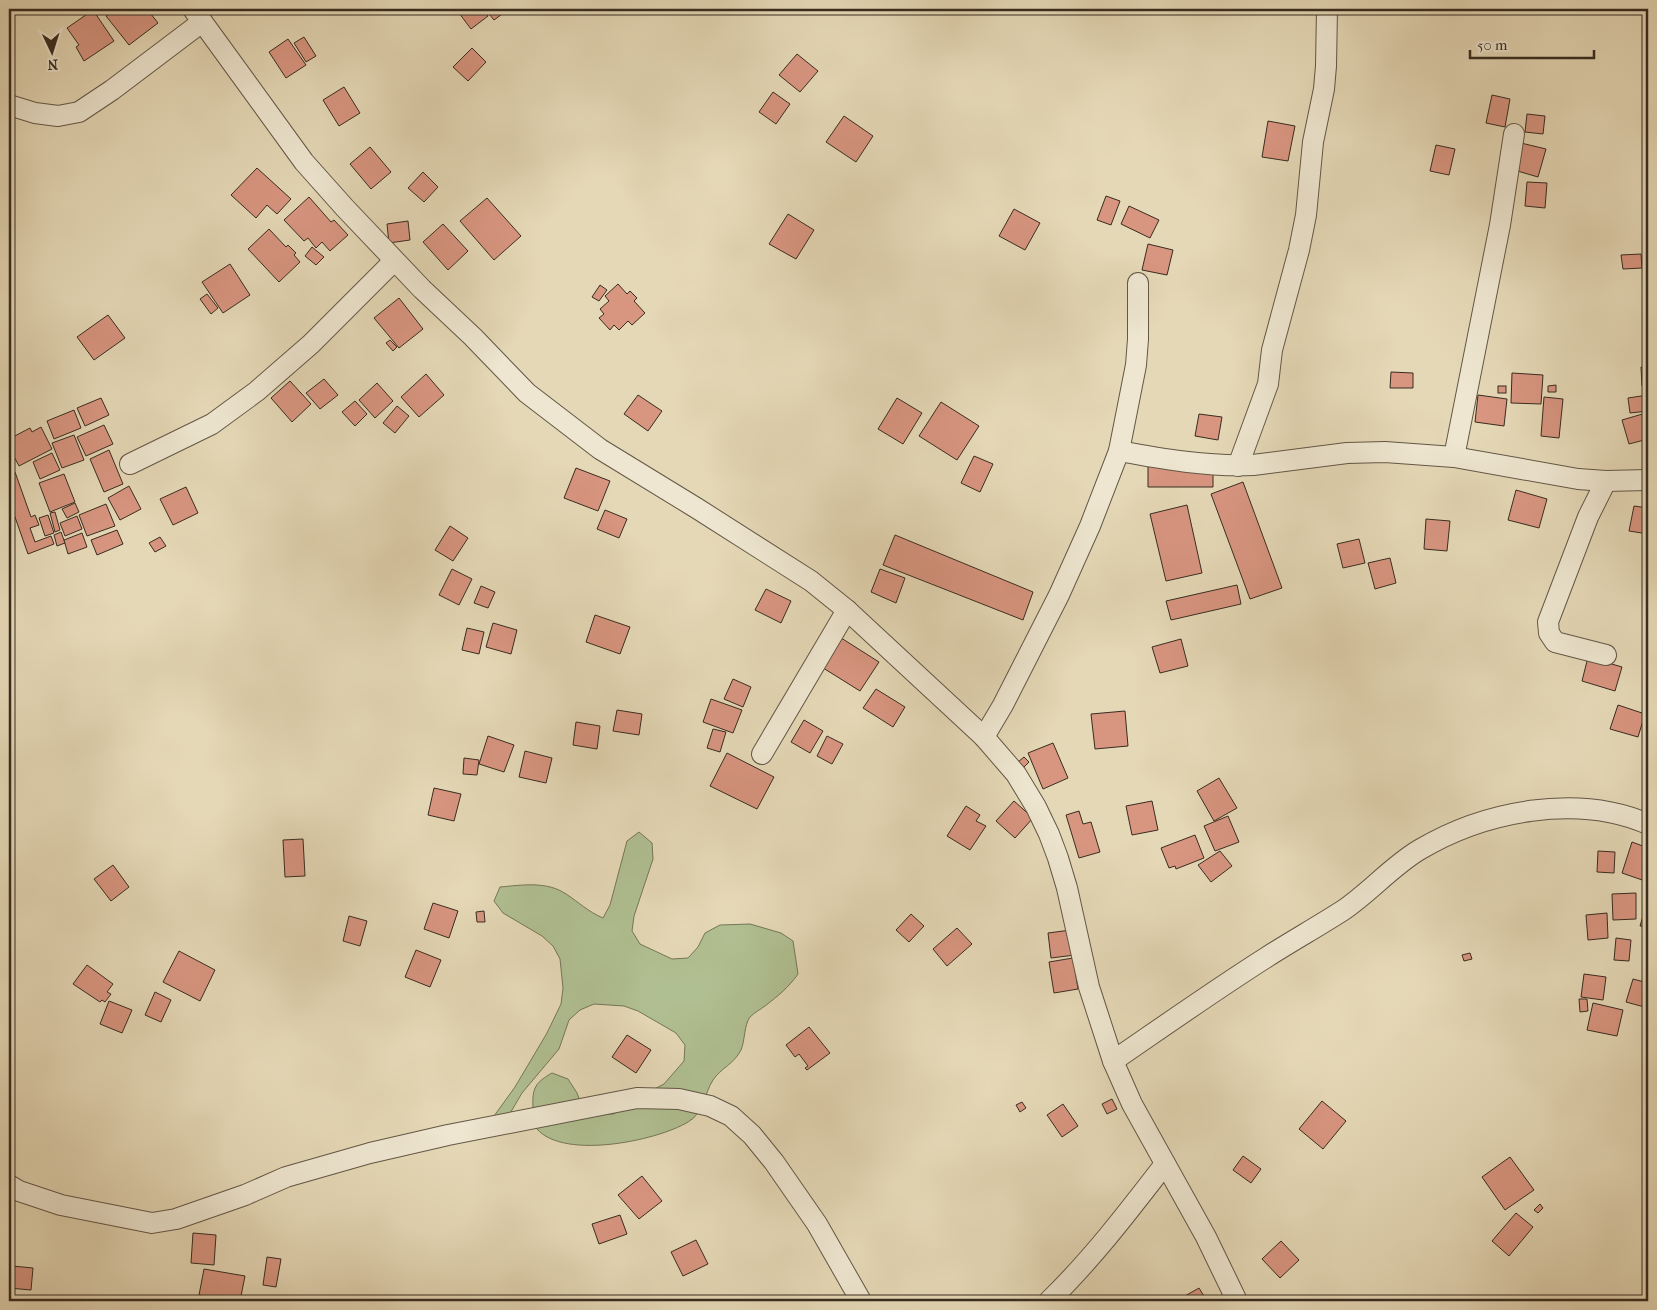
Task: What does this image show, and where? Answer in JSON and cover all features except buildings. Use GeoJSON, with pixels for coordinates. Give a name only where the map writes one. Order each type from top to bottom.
{"type":"FeatureCollection","features":[{"type":"Feature","properties":{"kind":"street"},"geometry":{"type":"LineString","coordinates":[[1238,466],[1268,384],[1272,350],[1301,241],[1306,214],[1313,142],[1325,74],[1327,9]]}},
{"type":"Feature","properties":{"kind":"street"},"geometry":{"type":"LineString","coordinates":[[9,105],[35,114],[58,116],[79,112],[112,90],[197,15],[304,162],[394,261],[527,392],[600,449],[812,581],[847,610],[984,737],[1016,774],[1036,807],[1049,834],[1067,888],[1088,987],[1113,1061],[1132,1104],[1206,1237],[1238,1301]]}},
{"type":"Feature","properties":{"kind":"street"},"geometry":{"type":"LineString","coordinates":[[1454,458],[1500,225],[1514,134]]}},
{"type":"Feature","properties":{"kind":"street"},"geometry":{"type":"LineString","coordinates":[[130,464],[212,424],[257,391],[311,344],[394,261]]}},
{"type":"Feature","properties":{"kind":"street"},"geometry":{"type":"LineString","coordinates":[[984,737],[1003,705],[1059,595],[1090,526],[1119,451],[1136,365],[1138,283]]}},
{"type":"Feature","properties":{"kind":"street"},"geometry":{"type":"LineString","coordinates":[[1119,451],[1168,459],[1238,466],[1346,453],[1384,452],[1454,458],[1578,479],[1606,481],[1648,480]]}},
{"type":"Feature","properties":{"kind":"street"},"geometry":{"type":"LineString","coordinates":[[1606,481],[1588,517],[1548,622],[1549,633],[1555,642],[1606,655]]}},
{"type":"Feature","properties":{"kind":"street"},"geometry":{"type":"LineString","coordinates":[[762,754],[847,610]]}},
{"type":"Feature","properties":{"kind":"street"},"geometry":{"type":"LineString","coordinates":[[1113,1061],[1267,957],[1343,910],[1419,850],[1474,824],[1533,810],[1582,808],[1628,815],[1648,824]]}},
{"type":"Feature","properties":{"kind":"street"},"geometry":{"type":"LineString","coordinates":[[9,1186],[62,1205],[152,1223],[176,1219],[245,1195],[286,1177],[370,1153],[637,1098],[679,1099],[710,1106],[731,1116],[752,1135],[774,1162],[817,1224],[861,1301]]}},
{"type":"Feature","properties":{"kind":"street"},"geometry":{"type":"LineString","coordinates":[[1049,1301],[1075,1276],[1102,1245],[1165,1164]]}},
{"type":"Feature","properties":{"kind":"green space"},"geometry":{"type":"Polygon","coordinates":[[[639,832],[652,843],[653,859],[634,916],[632,931],[640,944],[672,959],[688,958],[698,947],[705,933],[720,925],[750,924],[781,933],[793,941],[798,974],[779,995],[750,1017],[741,1050],[735,1059],[713,1080],[701,1108],[688,1122],[654,1136],[632,1141],[585,1145],[563,1143],[546,1136],[534,1125],[533,1095],[536,1086],[542,1079],[552,1073],[568,1079],[577,1093],[583,1109],[597,1114],[613,1114],[627,1107],[637,1098],[664,1084],[684,1061],[685,1045],[676,1033],[638,1011],[624,1006],[594,1004],[580,1010],[569,1020],[559,1049],[522,1093],[505,1122],[494,1116],[515,1087],[547,1033],[561,1004],[563,988],[560,959],[553,946],[542,936],[503,913],[494,901],[500,887],[526,885],[551,887],[566,894],[592,913],[603,918],[610,905],[627,841],[639,832]]]}}]}
